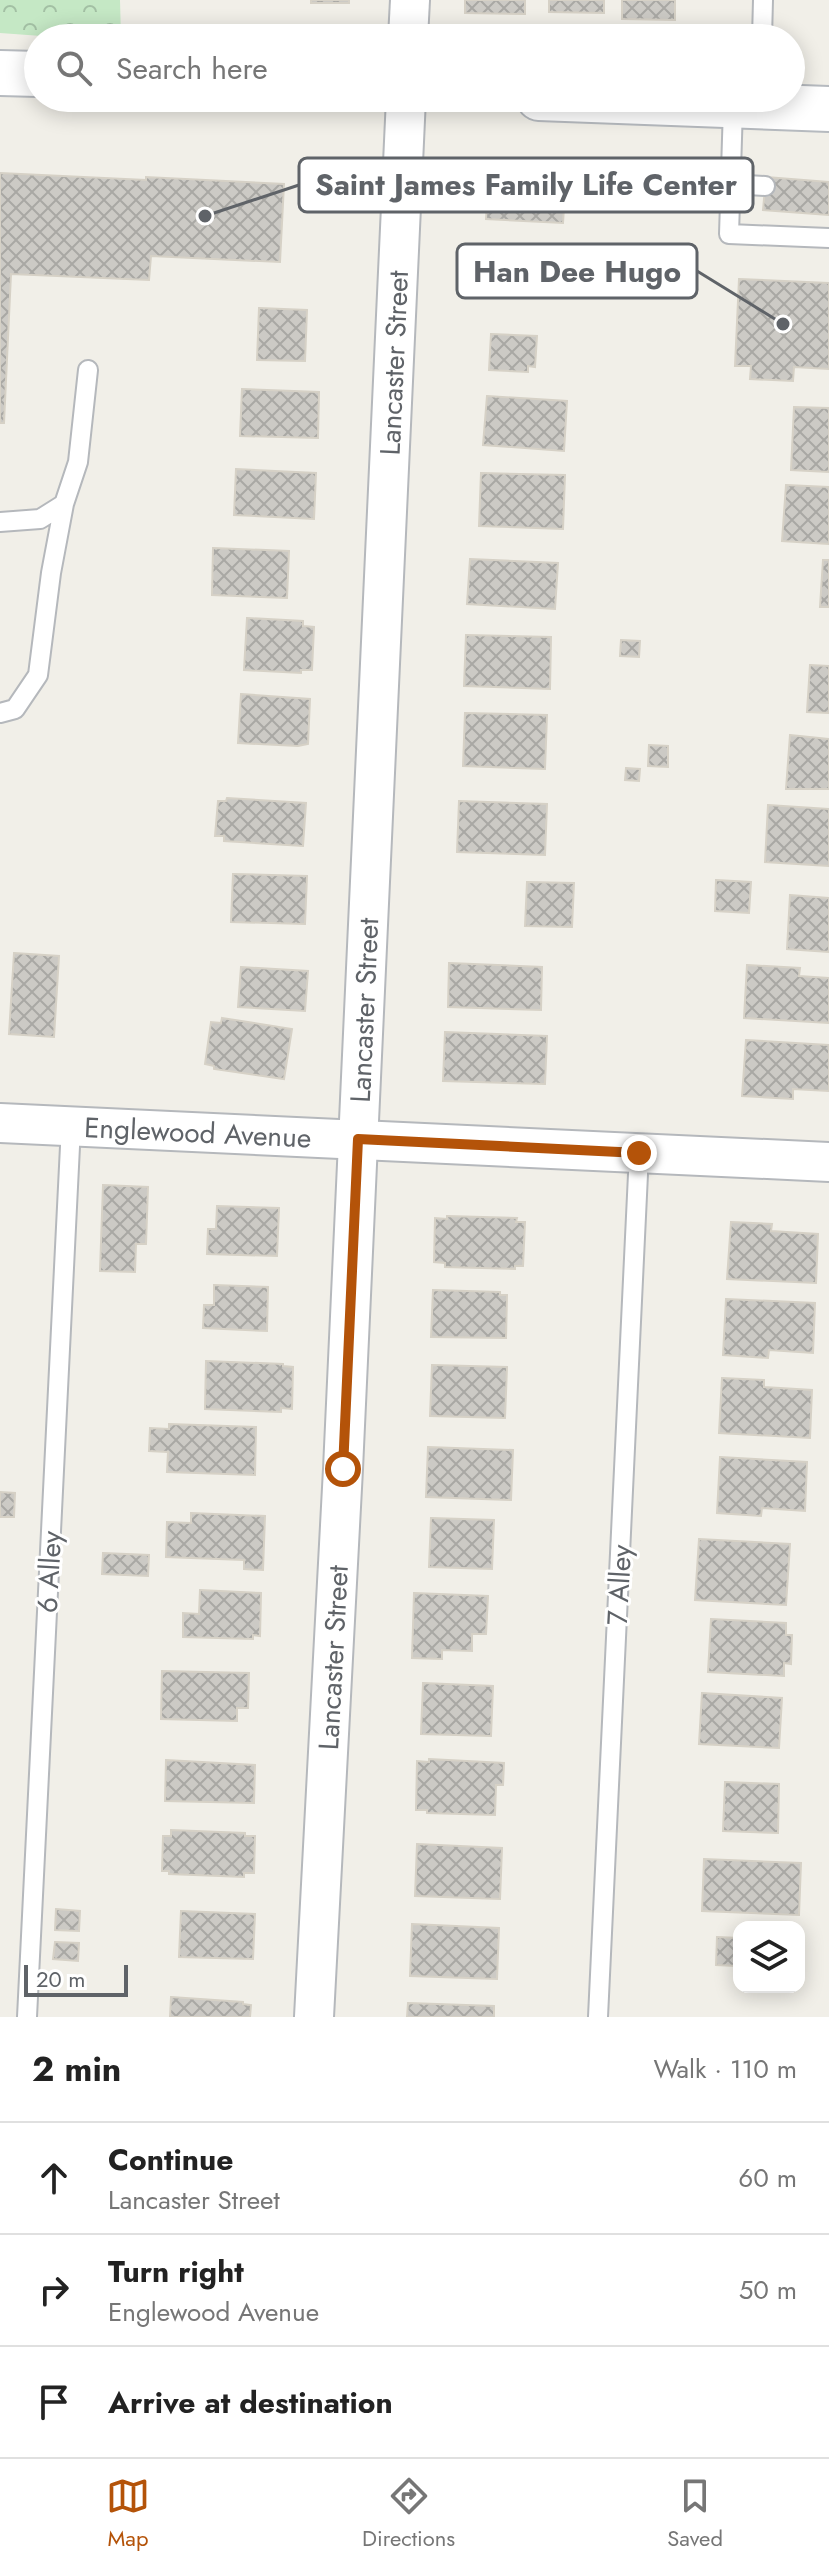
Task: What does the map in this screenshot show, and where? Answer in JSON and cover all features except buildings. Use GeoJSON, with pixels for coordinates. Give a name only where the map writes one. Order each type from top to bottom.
{"type":"FeatureCollection","features":[{"type":"Feature","properties":{"kind":"street"},"geometry":{"type":"LineString","coordinates":[[409,24],[410,0]]}},
{"type":"Feature","properties":{"kind":"street"},"geometry":{"type":"LineString","coordinates":[[0,73],[24,74]]}},
{"type":"Feature","properties":{"kind":"street"},"geometry":{"type":"LineString","coordinates":[[805,107],[829,109]]}},
{"type":"Feature","properties":{"kind":"street","name":"Lancaster Street"},"geometry":{"type":"LineString","coordinates":[[314,2017],[344,1454],[405,112]]}},
{"type":"Feature","properties":{"kind":"street","name":"Englewood Avenue"},"geometry":{"type":"LineString","coordinates":[[0,1123],[829,1162]]}},
{"type":"Feature","properties":{"kind":"lane"},"geometry":{"type":"LineString","coordinates":[[762,24],[763,0]]}},
{"type":"Feature","properties":{"kind":"lane"},"geometry":{"type":"LineString","coordinates":[[749,112],[731,184],[729,234],[829,238]]}},
{"type":"Feature","properties":{"kind":"lane"},"geometry":{"type":"LineString","coordinates":[[731,184],[765,186]]}},
{"type":"Feature","properties":{"kind":"lane"},"geometry":{"type":"LineString","coordinates":[[0,713],[15,709],[38,675],[51,573],[64,504],[78,462],[88,370]]}},
{"type":"Feature","properties":{"kind":"lane"},"geometry":{"type":"LineString","coordinates":[[0,522],[40,519],[64,504]]}},
{"type":"Feature","properties":{"kind":"lane","name":"6 Alley"},"geometry":{"type":"LineString","coordinates":[[27,2017],[71,1126]]}},
{"type":"Feature","properties":{"kind":"lane","name":"7 Alley"},"geometry":{"type":"LineString","coordinates":[[598,2017],[639,1153]]}},
{"type":"Feature","properties":{"kind":"green space"},"geometry":{"type":"Polygon","coordinates":[[[0,0],[120,0],[121,24],[24,24],[24,35],[0,33],[0,0]]]}},
{"type":"Feature","properties":{"kind":"place","name":"Saint James Family Life Center"},"geometry":{"type":"Point","coordinates":[205,216]}},
{"type":"Feature","properties":{"kind":"place","name":"Han Dee Hugo"},"geometry":{"type":"Point","coordinates":[783,324]}},
{"type":"Feature","properties":{"kind":"route"},"geometry":{"type":"LineString","coordinates":[[343,1469],[358,1139],[639,1153]]}}]}
